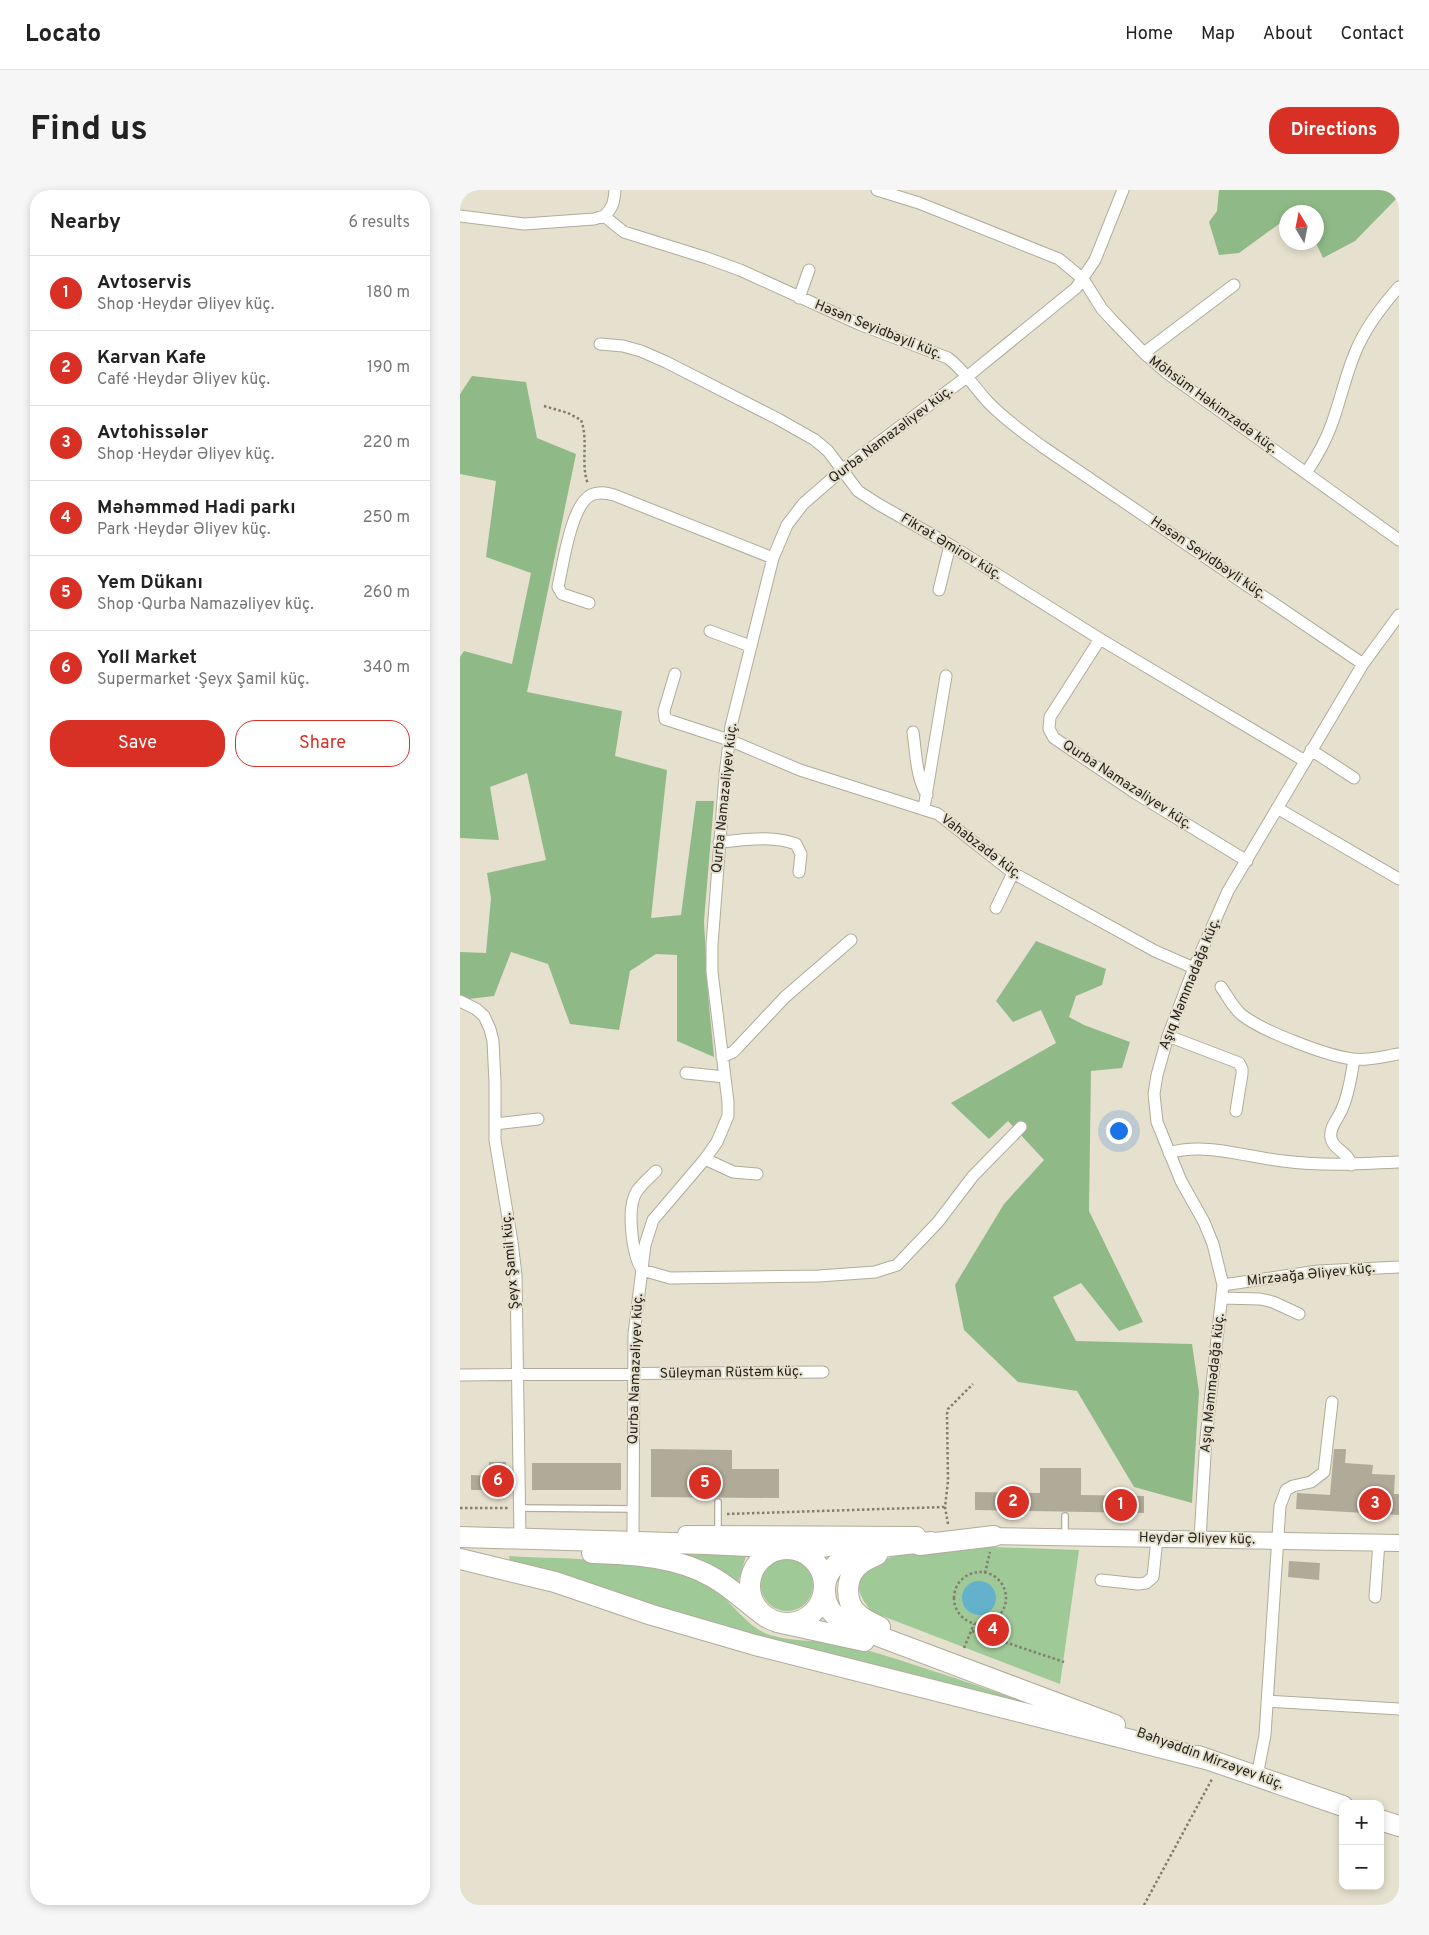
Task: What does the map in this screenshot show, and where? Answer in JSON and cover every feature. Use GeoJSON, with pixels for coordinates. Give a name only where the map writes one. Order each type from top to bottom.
{"type":"FeatureCollection","features":[{"type":"Feature","properties":{"kind":"highway"},"geometry":{"type":"LineString","coordinates":[[460,1536],[791,1548],[807,1554],[819,1566],[823,1576],[828,1607],[837,1618],[848,1624],[1077,1711]]}},
{"type":"Feature","properties":{"kind":"highway"},"geometry":{"type":"LineString","coordinates":[[460,1547],[596,1553],[670,1561],[695,1568],[714,1578],[772,1620],[788,1623],[799,1621],[809,1616],[817,1608],[822,1598],[828,1574],[833,1566],[844,1558],[872,1549],[940,1539],[994,1536]]}},
{"type":"Feature","properties":{"kind":"highway"},"geometry":{"type":"LineString","coordinates":[[940,1539],[895,1549],[867,1560],[856,1567],[850,1578],[848,1591],[850,1603],[855,1611],[878,1626],[1077,1711]]}},
{"type":"Feature","properties":{"kind":"highway"},"geometry":{"type":"LineString","coordinates":[[791,1548],[770,1552],[760,1559],[750,1578],[749,1590],[752,1600],[758,1610],[772,1620],[870,1643],[1077,1711]]}},
{"type":"Feature","properties":{"kind":"highway"},"geometry":{"type":"LineString","coordinates":[[460,1559],[555,1582],[652,1615],[755,1645],[1215,1762]]}},
{"type":"Feature","properties":{"kind":"highway","name":"Bəhyəddin Mirzəyev küç."},"geometry":{"type":"LineString","coordinates":[[1077,1711],[1215,1762],[1339,1805]]}},
{"type":"Feature","properties":{"kind":"highway"},"geometry":{"type":"LineString","coordinates":[[1384,1821],[1399,1826]]}},
{"type":"Feature","properties":{"kind":"main road"},"geometry":{"type":"LineString","coordinates":[[520,1537],[718,1534],[911,1535],[940,1539]]}},
{"type":"Feature","properties":{"kind":"main road"},"geometry":{"type":"LineString","coordinates":[[791,1548],[818,1550],[880,1538],[911,1535]]}},
{"type":"Feature","properties":{"kind":"main road","name":"Heydər Əliyev küç."},"geometry":{"type":"LineString","coordinates":[[994,1536],[1399,1543]]}},
{"type":"Feature","properties":{"kind":"street"},"geometry":{"type":"LineString","coordinates":[[460,216],[524,224],[594,219],[604,216],[611,210],[615,190]]}},
{"type":"Feature","properties":{"kind":"street","name":"Möhsüm Həkimzadə küç."},"geometry":{"type":"LineString","coordinates":[[877,190],[1042,251],[1065,262],[1083,279],[1102,308],[1144,353],[1167,373],[1399,540]]}},
{"type":"Feature","properties":{"kind":"street","name":"Qurba Namazəliyev küç."},"geometry":{"type":"LineString","coordinates":[[633,1535],[634,1334],[645,1245],[653,1220],[705,1159],[717,1142],[728,1116],[712,972],[719,842],[728,740],[733,713],[773,558],[787,525],[803,504],[842,470],[968,376],[1064,298],[1083,279],[1095,260],[1123,190]]}},
{"type":"Feature","properties":{"kind":"street","name":"Həsən Seyidbəyli küç."},"geometry":{"type":"LineString","coordinates":[[604,216],[624,232],[740,270],[859,324],[939,354],[954,362],[968,376],[987,401],[1007,420],[1043,447],[1363,664]]}},
{"type":"Feature","properties":{"kind":"street"},"geometry":{"type":"LineString","coordinates":[[799,298],[809,270]]}},
{"type":"Feature","properties":{"kind":"street"},"geometry":{"type":"LineString","coordinates":[[1144,353],[1234,285]]}},
{"type":"Feature","properties":{"kind":"street"},"geometry":{"type":"LineString","coordinates":[[1306,473],[1320,451],[1331,426],[1347,373],[1365,331],[1381,307],[1399,287]]}},
{"type":"Feature","properties":{"kind":"street","name":"Fikrət Əmirov küç."},"geometry":{"type":"LineString","coordinates":[[600,344],[641,351],[778,418],[815,440],[828,451],[858,491],[1304,761]]}},
{"type":"Feature","properties":{"kind":"street"},"geometry":{"type":"LineString","coordinates":[[589,603],[562,594],[558,587],[574,521],[580,507],[592,494],[604,492],[614,495],[773,558]]}},
{"type":"Feature","properties":{"kind":"street"},"geometry":{"type":"LineString","coordinates":[[939,590],[950,546]]}},
{"type":"Feature","properties":{"kind":"street","name":"Aşıq Məmmədağa küç."},"geometry":{"type":"LineString","coordinates":[[1200,1539],[1206,1438],[1223,1285],[1213,1244],[1204,1222],[1181,1181],[1157,1122],[1154,1094],[1157,1075],[1168,1036],[1194,968],[1228,891],[1247,862],[1304,761],[1363,664],[1399,615]]}},
{"type":"Feature","properties":{"kind":"street"},"geometry":{"type":"LineString","coordinates":[[710,631],[750,646]]}},
{"type":"Feature","properties":{"kind":"street","name":"Qurba Namazəliyev küç."},"geometry":{"type":"LineString","coordinates":[[1100,639],[1050,717],[1049,728],[1054,738],[1129,788],[1247,862]]}},
{"type":"Feature","properties":{"kind":"street","name":"Vahabzadə küç."},"geometry":{"type":"LineString","coordinates":[[675,674],[664,711],[666,719],[728,740],[826,779],[924,808],[938,814],[952,823],[1013,874],[1155,951],[1194,968]]}},
{"type":"Feature","properties":{"kind":"street"},"geometry":{"type":"LineString","coordinates":[[924,808],[946,676]]}},
{"type":"Feature","properties":{"kind":"street"},"geometry":{"type":"LineString","coordinates":[[913,732],[922,787],[927,795]]}},
{"type":"Feature","properties":{"kind":"street"},"geometry":{"type":"LineString","coordinates":[[1311,750],[1354,778]]}},
{"type":"Feature","properties":{"kind":"street"},"geometry":{"type":"LineString","coordinates":[[1277,808],[1399,879]]}},
{"type":"Feature","properties":{"kind":"street"},"geometry":{"type":"LineString","coordinates":[[719,842],[766,838],[781,839],[796,844],[801,854],[799,872]]}},
{"type":"Feature","properties":{"kind":"street"},"geometry":{"type":"LineString","coordinates":[[996,908],[1013,874]]}},
{"type":"Feature","properties":{"kind":"street"},"geometry":{"type":"LineString","coordinates":[[722,1057],[738,1048],[785,997],[851,940]]}},
{"type":"Feature","properties":{"kind":"street"},"geometry":{"type":"LineString","coordinates":[[1221,986],[1240,1014],[1312,1048],[1354,1060],[1399,1054]]}},
{"type":"Feature","properties":{"kind":"street","name":"Şeyx Şamil küç."},"geometry":{"type":"LineString","coordinates":[[460,1001],[476,1009],[484,1016],[490,1029],[494,1066],[497,1158],[516,1275],[520,1537]]}},
{"type":"Feature","properties":{"kind":"street"},"geometry":{"type":"LineString","coordinates":[[1168,1036],[1239,1063],[1242,1074],[1236,1111]]}},
{"type":"Feature","properties":{"kind":"street"},"geometry":{"type":"LineString","coordinates":[[1351,1164],[1350,1158],[1334,1146],[1330,1139],[1331,1129],[1342,1111],[1346,1098],[1354,1060]]}},
{"type":"Feature","properties":{"kind":"street"},"geometry":{"type":"LineString","coordinates":[[686,1072],[725,1077]]}},
{"type":"Feature","properties":{"kind":"street"},"geometry":{"type":"LineString","coordinates":[[495,1124],[538,1119]]}},
{"type":"Feature","properties":{"kind":"street"},"geometry":{"type":"LineString","coordinates":[[656,1171],[636,1191],[633,1201],[632,1243],[636,1261],[642,1270],[670,1278],[819,1276],[875,1272],[898,1265],[938,1222],[973,1176],[1021,1127]]}},
{"type":"Feature","properties":{"kind":"street"},"geometry":{"type":"LineString","coordinates":[[1168,1152],[1198,1148],[1284,1161],[1351,1164],[1399,1162]]}},
{"type":"Feature","properties":{"kind":"street"},"geometry":{"type":"LineString","coordinates":[[705,1159],[733,1172],[757,1174]]}},
{"type":"Feature","properties":{"kind":"street","name":"Mirzəağa Əliyev küç."},"geometry":{"type":"LineString","coordinates":[[1223,1285],[1318,1271],[1399,1267]]}},
{"type":"Feature","properties":{"kind":"street"},"geometry":{"type":"LineString","coordinates":[[1222,1298],[1260,1298],[1299,1314]]}},
{"type":"Feature","properties":{"kind":"street","name":"Süleyman Rüstəm küç."},"geometry":{"type":"LineString","coordinates":[[460,1375],[823,1372]]}},
{"type":"Feature","properties":{"kind":"street"},"geometry":{"type":"LineString","coordinates":[[1257,1776],[1265,1735],[1280,1506],[1286,1490],[1292,1486],[1311,1482],[1324,1472],[1332,1402]]}},
{"type":"Feature","properties":{"kind":"street"},"geometry":{"type":"LineString","coordinates":[[1100,1580],[1138,1584],[1146,1583],[1153,1576],[1157,1539]]}},
{"type":"Feature","properties":{"kind":"street"},"geometry":{"type":"LineString","coordinates":[[1375,1597],[1379,1542]]}},
{"type":"Feature","properties":{"kind":"street"},"geometry":{"type":"LineString","coordinates":[[1267,1701],[1399,1709]]}},
{"type":"Feature","properties":{"kind":"lane"},"geometry":{"type":"LineString","coordinates":[[718,1502],[718,1534]]}},
{"type":"Feature","properties":{"kind":"lane"},"geometry":{"type":"LineString","coordinates":[[520,1508],[634,1509]]}},
{"type":"Feature","properties":{"kind":"lane"},"geometry":{"type":"LineString","coordinates":[[1065,1516],[1065,1537]]}},
{"type":"Feature","properties":{"kind":"path"},"geometry":{"type":"LineString","coordinates":[[544,406],[568,413],[581,420],[584,429],[584,470],[592,494]]}},
{"type":"Feature","properties":{"kind":"path"},"geometry":{"type":"LineString","coordinates":[[940,1539],[948,1481],[947,1414],[948,1410],[973,1384]]}},
{"type":"Feature","properties":{"kind":"path"},"geometry":{"type":"LineString","coordinates":[[718,1515],[945,1507]]}},
{"type":"Feature","properties":{"kind":"path"},"geometry":{"type":"LineString","coordinates":[[460,1508],[520,1508]]}},
{"type":"Feature","properties":{"kind":"path"},"geometry":{"type":"LineString","coordinates":[[975,1573],[986,1573],[995,1577],[1002,1584],[1006,1594],[1005,1604],[1001,1613],[994,1620],[985,1624],[974,1624],[958,1612],[954,1603],[954,1593],[958,1583],[966,1576],[975,1573]]}},
{"type":"Feature","properties":{"kind":"path"},"geometry":{"type":"LineString","coordinates":[[964,1648],[974,1624]]}},
{"type":"Feature","properties":{"kind":"path"},"geometry":{"type":"LineString","coordinates":[[972,1631],[1064,1662]]}},
{"type":"Feature","properties":{"kind":"path"},"geometry":{"type":"LineString","coordinates":[[1144,1905],[1215,1762]]}},
{"type":"Feature","properties":{"kind":"green space"},"geometry":{"type":"Polygon","coordinates":[[[1219,190],[1399,190],[1399,196],[1355,241],[1323,258],[1319,250],[1324,250],[1324,205],[1279,205],[1279,224],[1239,253],[1219,255],[1209,222],[1217,211],[1219,190]]]}},
{"type":"Feature","properties":{"kind":"green space"},"geometry":{"type":"Polygon","coordinates":[[[472,376],[526,382],[537,438],[576,454],[527,692],[622,711],[615,756],[667,770],[651,918],[681,915],[696,801],[714,801],[704,921],[714,1057],[677,1041],[677,955],[656,954],[630,971],[619,1030],[570,1024],[548,964],[511,952],[494,996],[460,1000],[460,952],[486,953],[491,898],[487,873],[546,860],[527,773],[490,787],[499,840],[460,838],[460,657],[464,651],[512,664],[531,573],[486,557],[496,481],[460,474],[460,394],[472,376]]]}},
{"type":"Feature","properties":{"kind":"green space"},"geometry":{"type":"Polygon","coordinates":[[[1036,941],[1106,969],[1102,985],[1076,996],[1069,1017],[1084,1025],[1130,1042],[1122,1068],[1091,1071],[1089,1211],[1143,1322],[1119,1331],[1081,1283],[1053,1297],[1076,1341],[1192,1344],[1199,1392],[1192,1503],[1134,1487],[1077,1391],[1018,1382],[964,1330],[955,1285],[1004,1204],[1044,1160],[1008,1121],[989,1139],[951,1103],[1056,1043],[1041,1010],[1013,1022],[996,1001],[1036,941]]]}},
{"type":"Feature","properties":{"kind":"green space"},"geometry":{"type":"Polygon","coordinates":[[[946,1547],[1079,1550],[1060,1684],[872,1612],[863,1600],[859,1591],[860,1577],[865,1570],[874,1564],[899,1555],[946,1547]]]}},
{"type":"Feature","properties":{"kind":"green space"},"geometry":{"type":"Polygon","coordinates":[[[642,1549],[746,1556],[738,1582],[699,1562],[642,1549]]]}},
{"type":"Feature","properties":{"kind":"green space"},"geometry":{"type":"Polygon","coordinates":[[[509,1556],[632,1563],[680,1574],[712,1588],[745,1619],[763,1632],[793,1640],[833,1642],[852,1646],[1064,1715],[764,1640],[510,1562],[509,1556]]]}},
{"type":"Feature","properties":{"kind":"green space"},"geometry":{"type":"Polygon","coordinates":[[[787,1559],[801,1563],[809,1571],[813,1585],[809,1599],[801,1607],[787,1611],[773,1607],[765,1599],[761,1585],[765,1571],[773,1563],[787,1559]]]}},
{"type":"Feature","properties":{"kind":"water"},"geometry":{"type":"Polygon","coordinates":[[[979,1581],[986,1582],[991,1586],[995,1591],[995,1605],[991,1610],[986,1614],[979,1615],[972,1614],[967,1610],[963,1605],[962,1598],[963,1591],[967,1586],[972,1582],[979,1581]]]}},
{"type":"Feature","properties":{"kind":"building"},"geometry":{"type":"Polygon","coordinates":[[[651,1449],[732,1450],[732,1469],[779,1469],[779,1498],[651,1497],[651,1449]]]}},
{"type":"Feature","properties":{"kind":"building"},"geometry":{"type":"Polygon","coordinates":[[[1334,1449],[1346,1449],[1345,1463],[1373,1465],[1372,1474],[1395,1475],[1394,1494],[1399,1494],[1399,1515],[1296,1509],[1297,1493],[1330,1495],[1334,1449]]]}},
{"type":"Feature","properties":{"kind":"building"},"geometry":{"type":"Polygon","coordinates":[[[489,1462],[506,1462],[506,1490],[471,1490],[471,1475],[489,1476],[489,1462]]]}},
{"type":"Feature","properties":{"kind":"building"},"geometry":{"type":"Polygon","coordinates":[[[532,1463],[621,1463],[621,1490],[532,1490],[532,1463]]]}},
{"type":"Feature","properties":{"kind":"building"},"geometry":{"type":"Polygon","coordinates":[[[1040,1468],[1081,1468],[1081,1495],[1144,1496],[1144,1513],[975,1510],[975,1492],[1040,1493],[1040,1468]]]}},
{"type":"Feature","properties":{"kind":"building"},"geometry":{"type":"Polygon","coordinates":[[[1289,1561],[1320,1563],[1319,1580],[1288,1577],[1289,1561]]]}},
{"type":"Feature","properties":{"kind":"place","name":"Yoll Market"},"geometry":{"type":"Point","coordinates":[498,1481]}},
{"type":"Feature","properties":{"kind":"place","name":"Yem Dükanı"},"geometry":{"type":"Point","coordinates":[705,1483]}},
{"type":"Feature","properties":{"kind":"place","name":"Karvan Kafe"},"geometry":{"type":"Point","coordinates":[1013,1502]}},
{"type":"Feature","properties":{"kind":"place","name":"Avtohissələr"},"geometry":{"type":"Point","coordinates":[1375,1504]}},
{"type":"Feature","properties":{"kind":"place","name":"Avtoservis"},"geometry":{"type":"Point","coordinates":[1121,1505]}},
{"type":"Feature","properties":{"kind":"place","name":"Məhəmməd Hadi parkı"},"geometry":{"type":"Point","coordinates":[993,1630]}}]}
